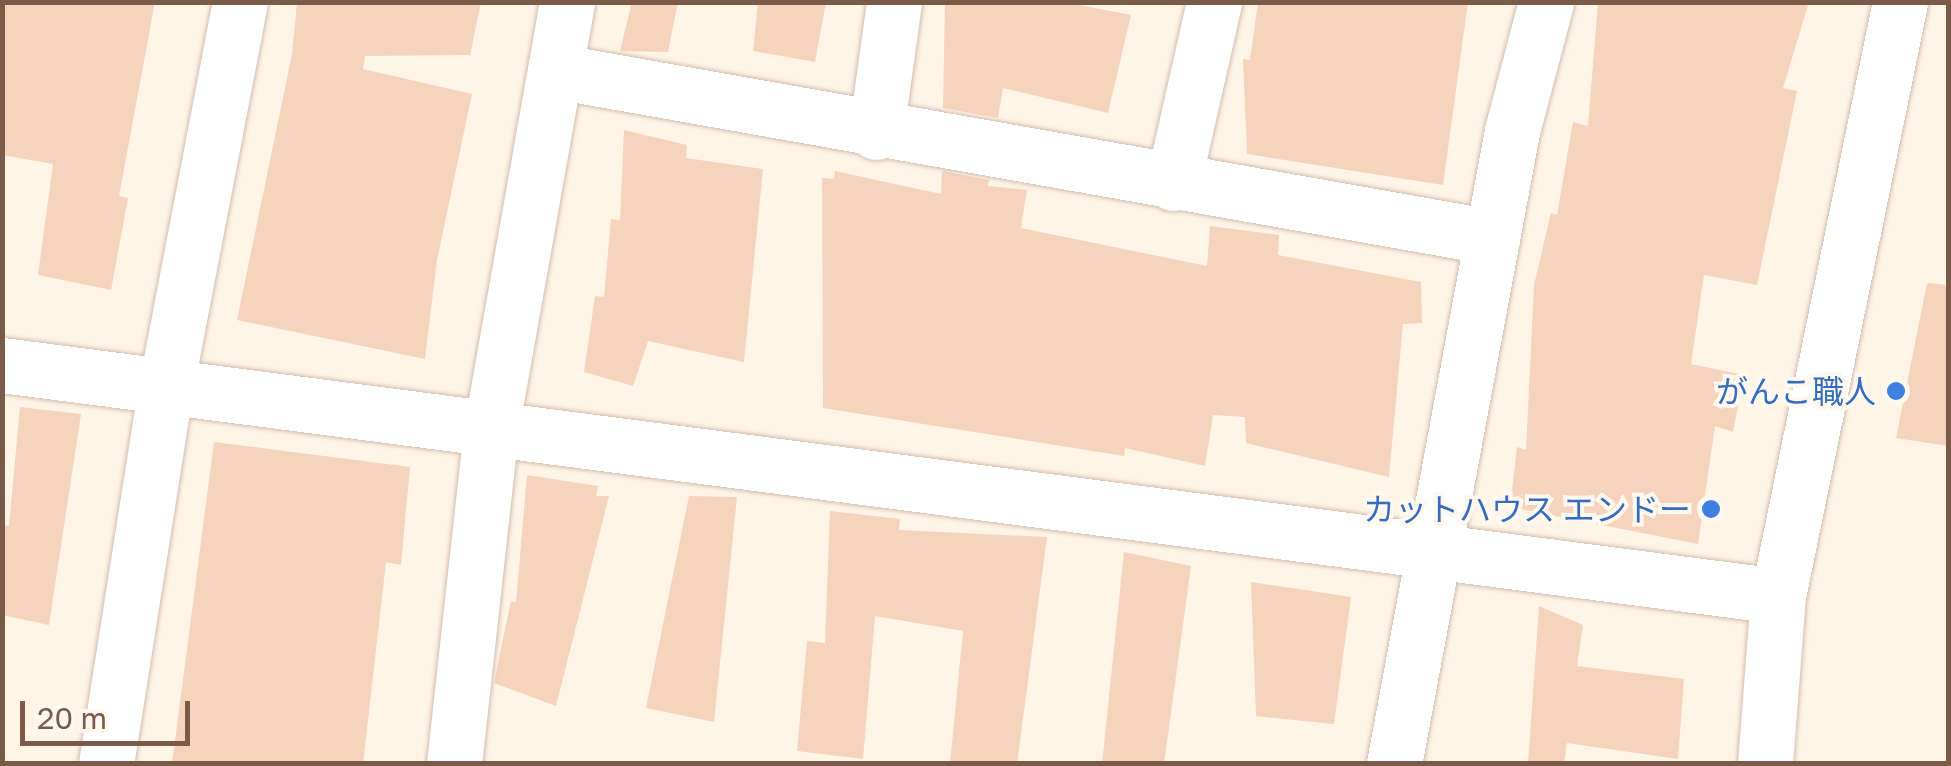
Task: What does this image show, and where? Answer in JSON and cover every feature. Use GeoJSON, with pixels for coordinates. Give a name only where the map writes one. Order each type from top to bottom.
{"type":"FeatureCollection","features":[{"type":"Feature","properties":{"kind":"street"},"geometry":{"type":"LineString","coordinates":[[106,764],[166,386],[240,2]]}},
{"type":"Feature","properties":{"kind":"street"},"geometry":{"type":"LineString","coordinates":[[464,762],[491,430],[567,2]]}},
{"type":"Feature","properties":{"kind":"street"},"geometry":{"type":"LineString","coordinates":[[876,132],[894,2]]}},
{"type":"Feature","properties":{"kind":"street"},"geometry":{"type":"LineString","coordinates":[[1173,182],[1214,2]]}},
{"type":"Feature","properties":{"kind":"street"},"geometry":{"type":"LineString","coordinates":[[1394,764],[1492,237],[1546,2]]}},
{"type":"Feature","properties":{"kind":"street"},"geometry":{"type":"LineString","coordinates":[[1764,764],[1778,596],[1900,2]]}},
{"type":"Feature","properties":{"kind":"street"},"geometry":{"type":"LineString","coordinates":[[555,72],[876,132],[1492,237]]}},
{"type":"Feature","properties":{"kind":"street"},"geometry":{"type":"LineString","coordinates":[[2,364],[1778,596]]}},
{"type":"Feature","properties":{"kind":"building"},"geometry":{"type":"Polygon","coordinates":[[[2,2],[155,2],[119,196],[128,198],[111,290],[38,275],[53,164],[2,155],[2,2]]]}},
{"type":"Feature","properties":{"kind":"building"},"geometry":{"type":"Polygon","coordinates":[[[297,2],[481,2],[470,55],[365,56],[363,69],[472,94],[437,260],[425,359],[237,320],[292,54],[297,2]]]}},
{"type":"Feature","properties":{"kind":"building"},"geometry":{"type":"Polygon","coordinates":[[[632,2],[678,2],[668,52],[620,51],[632,2]]]}},
{"type":"Feature","properties":{"kind":"building"},"geometry":{"type":"Polygon","coordinates":[[[758,2],[826,2],[815,62],[753,51],[758,2]]]}},
{"type":"Feature","properties":{"kind":"building"},"geometry":{"type":"Polygon","coordinates":[[[945,2],[1064,2],[1131,15],[1108,113],[1003,88],[998,118],[943,108],[945,2]]]}},
{"type":"Feature","properties":{"kind":"building"},"geometry":{"type":"Polygon","coordinates":[[[1258,2],[1468,2],[1443,185],[1247,154],[1243,59],[1250,60],[1258,2]]]}},
{"type":"Feature","properties":{"kind":"building"},"geometry":{"type":"Polygon","coordinates":[[[1598,2],[1809,2],[1783,88],[1797,91],[1757,285],[1704,275],[1691,364],[1744,375],[1733,432],[1715,426],[1698,544],[1510,507],[1517,447],[1526,450],[1534,285],[1551,213],[1557,215],[1573,122],[1588,126],[1598,2]]]}},
{"type":"Feature","properties":{"kind":"building"},"geometry":{"type":"Polygon","coordinates":[[[624,130],[687,145],[686,158],[763,169],[744,362],[648,341],[633,386],[584,372],[595,296],[604,297],[611,219],[620,220],[624,130]]]}},
{"type":"Feature","properties":{"kind":"building"},"geometry":{"type":"Polygon","coordinates":[[[835,171],[941,194],[942,171],[989,180],[988,186],[1027,190],[1021,228],[1207,266],[1210,226],[1279,235],[1278,255],[1421,282],[1422,323],[1403,324],[1389,477],[1246,443],[1245,417],[1213,415],[1205,466],[1125,448],[1124,456],[823,408],[822,178],[834,179],[835,171]]]}},
{"type":"Feature","properties":{"kind":"building"},"geometry":{"type":"Polygon","coordinates":[[[1927,283],[1948,285],[1948,446],[1896,438],[1927,283]]]}},
{"type":"Feature","properties":{"kind":"building"},"geometry":{"type":"Polygon","coordinates":[[[20,407],[81,414],[49,625],[2,615],[2,525],[9,526],[20,407]]]}},
{"type":"Feature","properties":{"kind":"building"},"geometry":{"type":"Polygon","coordinates":[[[214,442],[410,467],[401,565],[386,562],[363,764],[172,764],[214,442]]]}},
{"type":"Feature","properties":{"kind":"building"},"geometry":{"type":"Polygon","coordinates":[[[527,475],[598,486],[596,496],[609,496],[556,706],[494,683],[511,601],[516,602],[527,475]]]}},
{"type":"Feature","properties":{"kind":"building"},"geometry":{"type":"Polygon","coordinates":[[[689,496],[737,497],[714,722],[646,708],[689,496]]]}},
{"type":"Feature","properties":{"kind":"building"},"geometry":{"type":"Polygon","coordinates":[[[830,511],[900,519],[899,530],[1047,537],[1017,764],[950,764],[963,631],[875,616],[863,759],[797,751],[807,641],[825,643],[830,511]]]}},
{"type":"Feature","properties":{"kind":"building"},"geometry":{"type":"Polygon","coordinates":[[[1124,552],[1191,566],[1164,764],[1102,764],[1124,552]]]}},
{"type":"Feature","properties":{"kind":"building"},"geometry":{"type":"Polygon","coordinates":[[[1251,582],[1351,597],[1334,724],[1256,716],[1251,582]]]}},
{"type":"Feature","properties":{"kind":"building"},"geometry":{"type":"Polygon","coordinates":[[[1539,606],[1583,625],[1577,666],[1684,679],[1678,759],[1567,743],[1564,764],[1528,764],[1539,606]]]}},
{"type":"Feature","properties":{"kind":"place","name":"がんこ職人"},"geometry":{"type":"Point","coordinates":[1896,391]}},
{"type":"Feature","properties":{"kind":"place","name":"カットハウス エンドー"},"geometry":{"type":"Point","coordinates":[1711,509]}}]}
